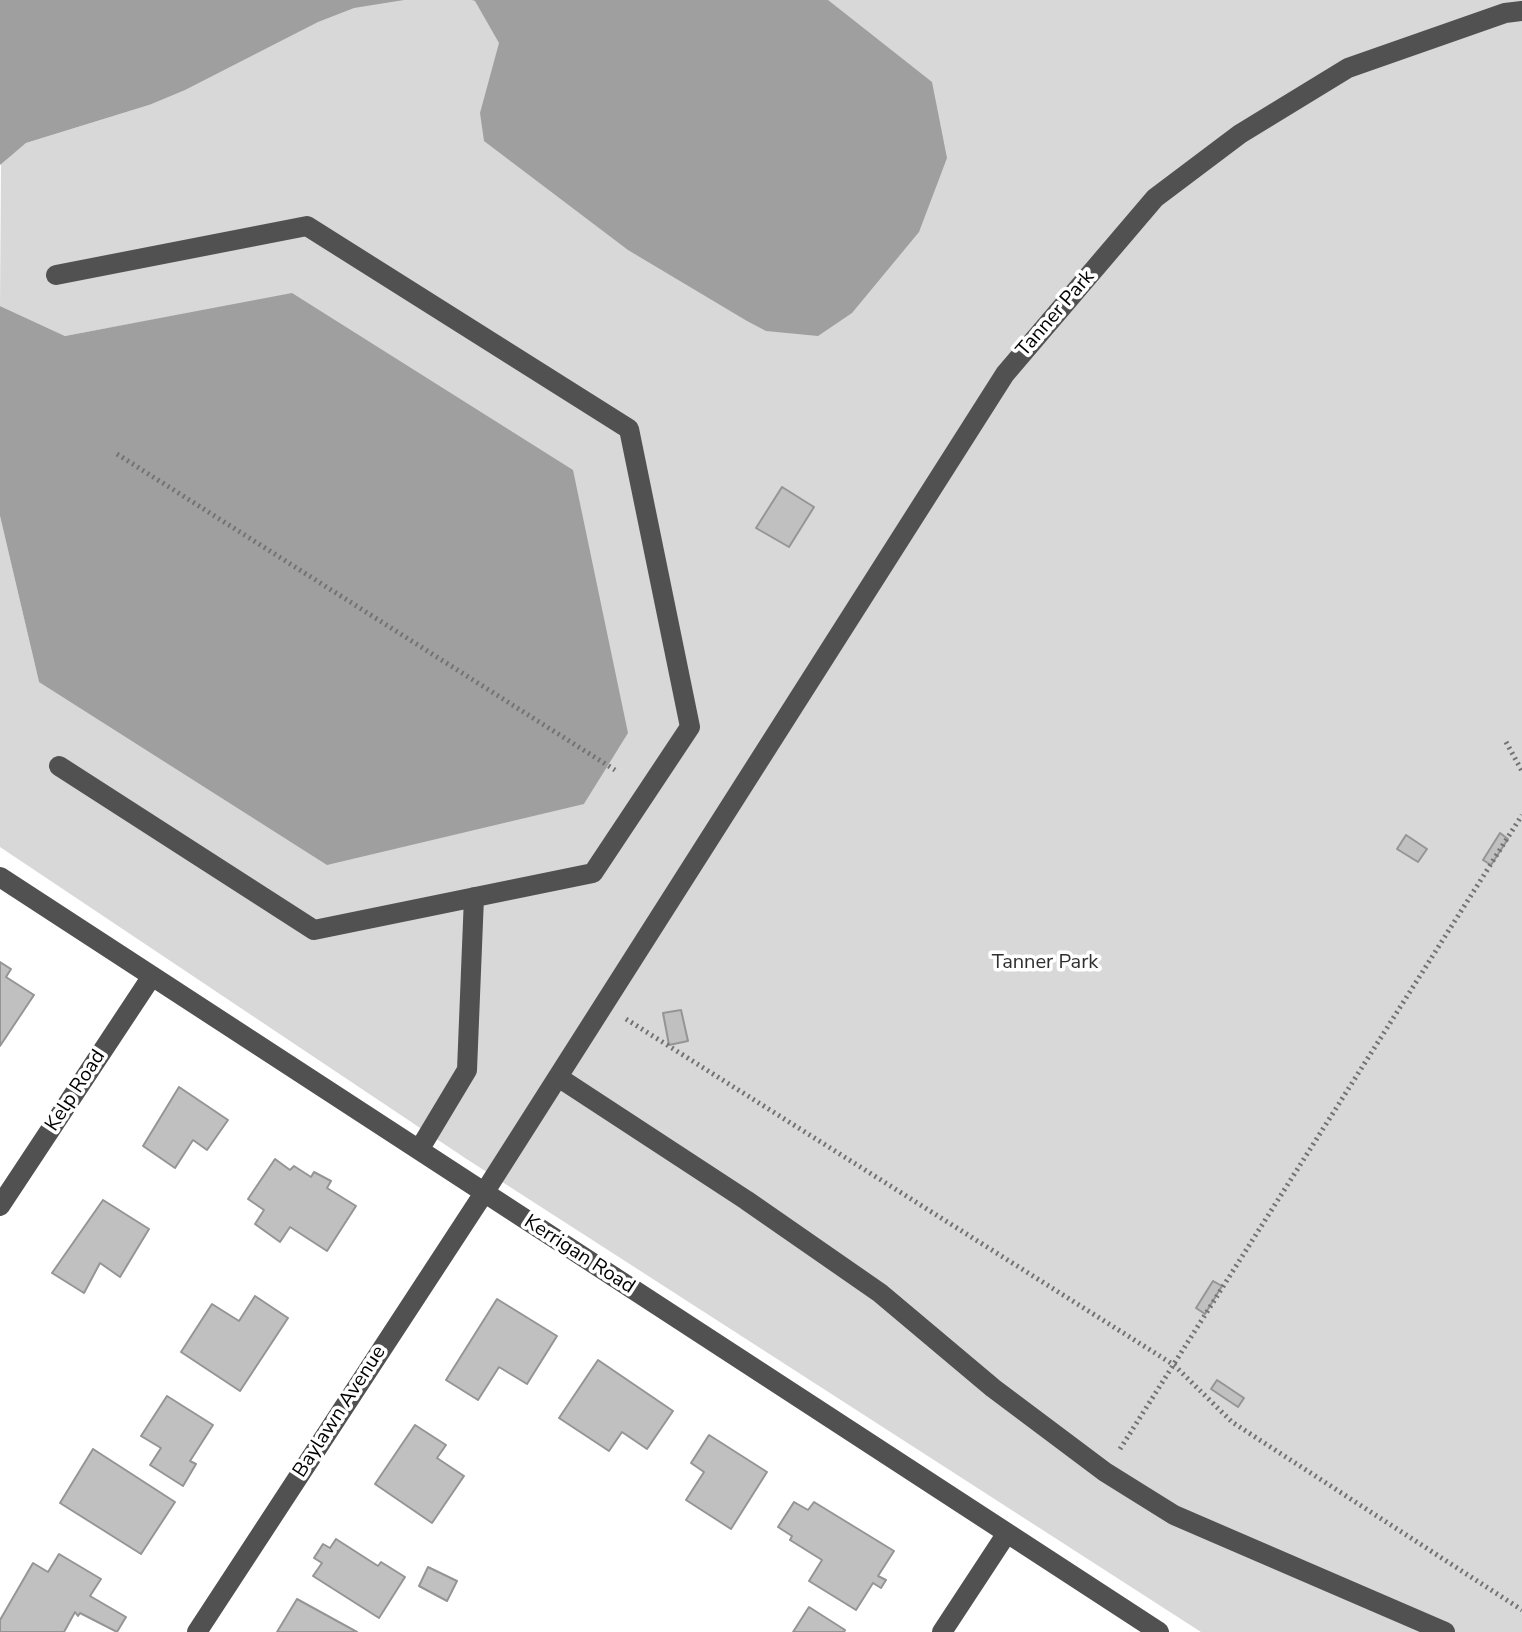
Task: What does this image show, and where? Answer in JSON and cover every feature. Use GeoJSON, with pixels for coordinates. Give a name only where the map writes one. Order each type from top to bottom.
{"type":"FeatureCollection","features":[{"type":"Feature","properties":{"kind":"street","name":"Tanner Park"},"geometry":{"type":"LineString","coordinates":[[484,1193],[1005,374],[1155,198],[1240,134],[1348,68],[1505,13],[1522,11]]}},
{"type":"Feature","properties":{"kind":"street"},"geometry":{"type":"LineString","coordinates":[[56,275],[307,226],[629,429],[690,727],[593,873],[314,930],[59,766]]}},
{"type":"Feature","properties":{"kind":"street","name":"Kerrigan Road"},"geometry":{"type":"LineString","coordinates":[[0,877],[1159,1632]]}},
{"type":"Feature","properties":{"kind":"street"},"geometry":{"type":"LineString","coordinates":[[419,1150],[467,1070],[474,897]]}},
{"type":"Feature","properties":{"kind":"street","name":"Kelp Road"},"geometry":{"type":"LineString","coordinates":[[0,1206],[152,976]]}},
{"type":"Feature","properties":{"kind":"street"},"geometry":{"type":"LineString","coordinates":[[558,1077],[746,1200],[880,1293],[993,1388],[1105,1472],[1174,1515],[1445,1632]]}},
{"type":"Feature","properties":{"kind":"street","name":"Baylawn Avenue"},"geometry":{"type":"LineString","coordinates":[[197,1632],[484,1193]]}},
{"type":"Feature","properties":{"kind":"street"},"geometry":{"type":"LineString","coordinates":[[942,1632],[1007,1533]]}},
{"type":"Feature","properties":{"kind":"path"},"geometry":{"type":"LineString","coordinates":[[117,454],[615,770]]}},
{"type":"Feature","properties":{"kind":"path"},"geometry":{"type":"LineString","coordinates":[[1506,742],[1522,771]]}},
{"type":"Feature","properties":{"kind":"path"},"geometry":{"type":"LineString","coordinates":[[1105,1472],[1522,815]]}},
{"type":"Feature","properties":{"kind":"path"},"geometry":{"type":"LineString","coordinates":[[604,1005],[1174,1365],[1232,1422],[1522,1610]]}},
{"type":"Feature","properties":{"kind":"green space","name":"Tanner Park"},"geometry":{"type":"Polygon","coordinates":[[[291,0],[1522,0],[1522,1632],[1201,1632],[465,1158],[0,847],[0,516],[39,682],[584,804],[627,733],[292,294],[65,336],[0,306],[1,163],[26,143],[149,105],[291,0]]]}},
{"type":"Feature","properties":{"kind":"shaded area"},"geometry":{"type":"Polygon","coordinates":[[[0,0],[404,0],[354,8],[318,22],[185,90],[149,105],[26,143],[0,165],[0,0]]]}},
{"type":"Feature","properties":{"kind":"shaded area"},"geometry":{"type":"Polygon","coordinates":[[[472,0],[828,0],[932,82],[947,158],[919,232],[852,313],[818,336],[766,331],[628,250],[484,141],[480,113],[499,43],[472,0]]]}},
{"type":"Feature","properties":{"kind":"shaded area"},"geometry":{"type":"Polygon","coordinates":[[[292,293],[573,470],[628,733],[584,804],[327,865],[39,682],[0,516],[0,306],[65,336],[292,293]]]}},
{"type":"Feature","properties":{"kind":"building"},"geometry":{"type":"Polygon","coordinates":[[[782,487],[814,507],[789,547],[756,528],[782,487]]]}},
{"type":"Feature","properties":{"kind":"building"},"geometry":{"type":"Polygon","coordinates":[[[1500,833],[1508,839],[1491,865],[1483,860],[1500,833]]]}},
{"type":"Feature","properties":{"kind":"building"},"geometry":{"type":"Polygon","coordinates":[[[1406,835],[1427,849],[1418,862],[1397,849],[1406,835]]]}},
{"type":"Feature","properties":{"kind":"building"},"geometry":{"type":"Polygon","coordinates":[[[0,962],[11,969],[6,977],[34,995],[0,1046],[0,962]]]}},
{"type":"Feature","properties":{"kind":"building"},"geometry":{"type":"Polygon","coordinates":[[[681,1010],[688,1041],[669,1045],[663,1013],[681,1010]]]}},
{"type":"Feature","properties":{"kind":"building"},"geometry":{"type":"Polygon","coordinates":[[[179,1087],[228,1120],[207,1150],[193,1140],[175,1168],[143,1146],[179,1087]]]}},
{"type":"Feature","properties":{"kind":"building"},"geometry":{"type":"Polygon","coordinates":[[[275,1159],[290,1170],[294,1166],[311,1177],[314,1172],[331,1181],[327,1188],[356,1206],[327,1251],[290,1227],[280,1242],[255,1224],[264,1210],[248,1199],[275,1159]]]}},
{"type":"Feature","properties":{"kind":"building"},"geometry":{"type":"Polygon","coordinates":[[[103,1200],[149,1229],[120,1277],[100,1263],[84,1293],[52,1273],[103,1200]]]}},
{"type":"Feature","properties":{"kind":"building"},"geometry":{"type":"Polygon","coordinates":[[[1213,1281],[1222,1286],[1205,1314],[1196,1308],[1213,1281]]]}},
{"type":"Feature","properties":{"kind":"building"},"geometry":{"type":"Polygon","coordinates":[[[255,1296],[288,1318],[240,1391],[181,1352],[212,1304],[239,1321],[255,1296]]]}},
{"type":"Feature","properties":{"kind":"building"},"geometry":{"type":"Polygon","coordinates":[[[497,1299],[557,1336],[527,1384],[499,1367],[478,1400],[446,1380],[497,1299]]]}},
{"type":"Feature","properties":{"kind":"building"},"geometry":{"type":"Polygon","coordinates":[[[598,1360],[673,1411],[647,1449],[622,1432],[609,1451],[559,1418],[598,1360]]]}},
{"type":"Feature","properties":{"kind":"building"},"geometry":{"type":"Polygon","coordinates":[[[1217,1380],[1244,1398],[1238,1407],[1211,1389],[1217,1380]]]}},
{"type":"Feature","properties":{"kind":"building"},"geometry":{"type":"Polygon","coordinates":[[[167,1396],[213,1425],[190,1461],[196,1464],[183,1486],[150,1465],[161,1448],[141,1436],[167,1396]]]}},
{"type":"Feature","properties":{"kind":"building"},"geometry":{"type":"Polygon","coordinates":[[[415,1425],[446,1445],[437,1458],[464,1476],[432,1523],[375,1484],[415,1425]]]}},
{"type":"Feature","properties":{"kind":"building"},"geometry":{"type":"Polygon","coordinates":[[[709,1435],[767,1472],[731,1529],[686,1500],[704,1472],[691,1463],[709,1435]]]}},
{"type":"Feature","properties":{"kind":"building"},"geometry":{"type":"Polygon","coordinates":[[[93,1449],[175,1502],[141,1554],[60,1503],[93,1449]]]}},
{"type":"Feature","properties":{"kind":"building"},"geometry":{"type":"Polygon","coordinates":[[[794,1502],[808,1510],[814,1502],[894,1551],[878,1576],[886,1580],[881,1588],[873,1583],[856,1610],[809,1581],[822,1560],[790,1540],[792,1536],[778,1527],[794,1502]]]}},
{"type":"Feature","properties":{"kind":"building"},"geometry":{"type":"Polygon","coordinates":[[[336,1539],[378,1566],[381,1562],[405,1577],[379,1618],[313,1576],[322,1563],[314,1558],[323,1544],[330,1548],[336,1539]]]}},
{"type":"Feature","properties":{"kind":"building"},"geometry":{"type":"Polygon","coordinates":[[[59,1554],[101,1579],[90,1596],[126,1617],[117,1632],[75,1612],[64,1632],[0,1632],[0,1620],[33,1563],[48,1572],[59,1554]]]}},
{"type":"Feature","properties":{"kind":"building"},"geometry":{"type":"Polygon","coordinates":[[[428,1567],[457,1581],[447,1601],[419,1586],[428,1567]]]}},
{"type":"Feature","properties":{"kind":"building"},"geometry":{"type":"Polygon","coordinates":[[[297,1599],[357,1632],[277,1632],[297,1599]]]}},
{"type":"Feature","properties":{"kind":"building"},"geometry":{"type":"Polygon","coordinates":[[[809,1607],[845,1630],[844,1632],[793,1632],[809,1607]]]}}]}
